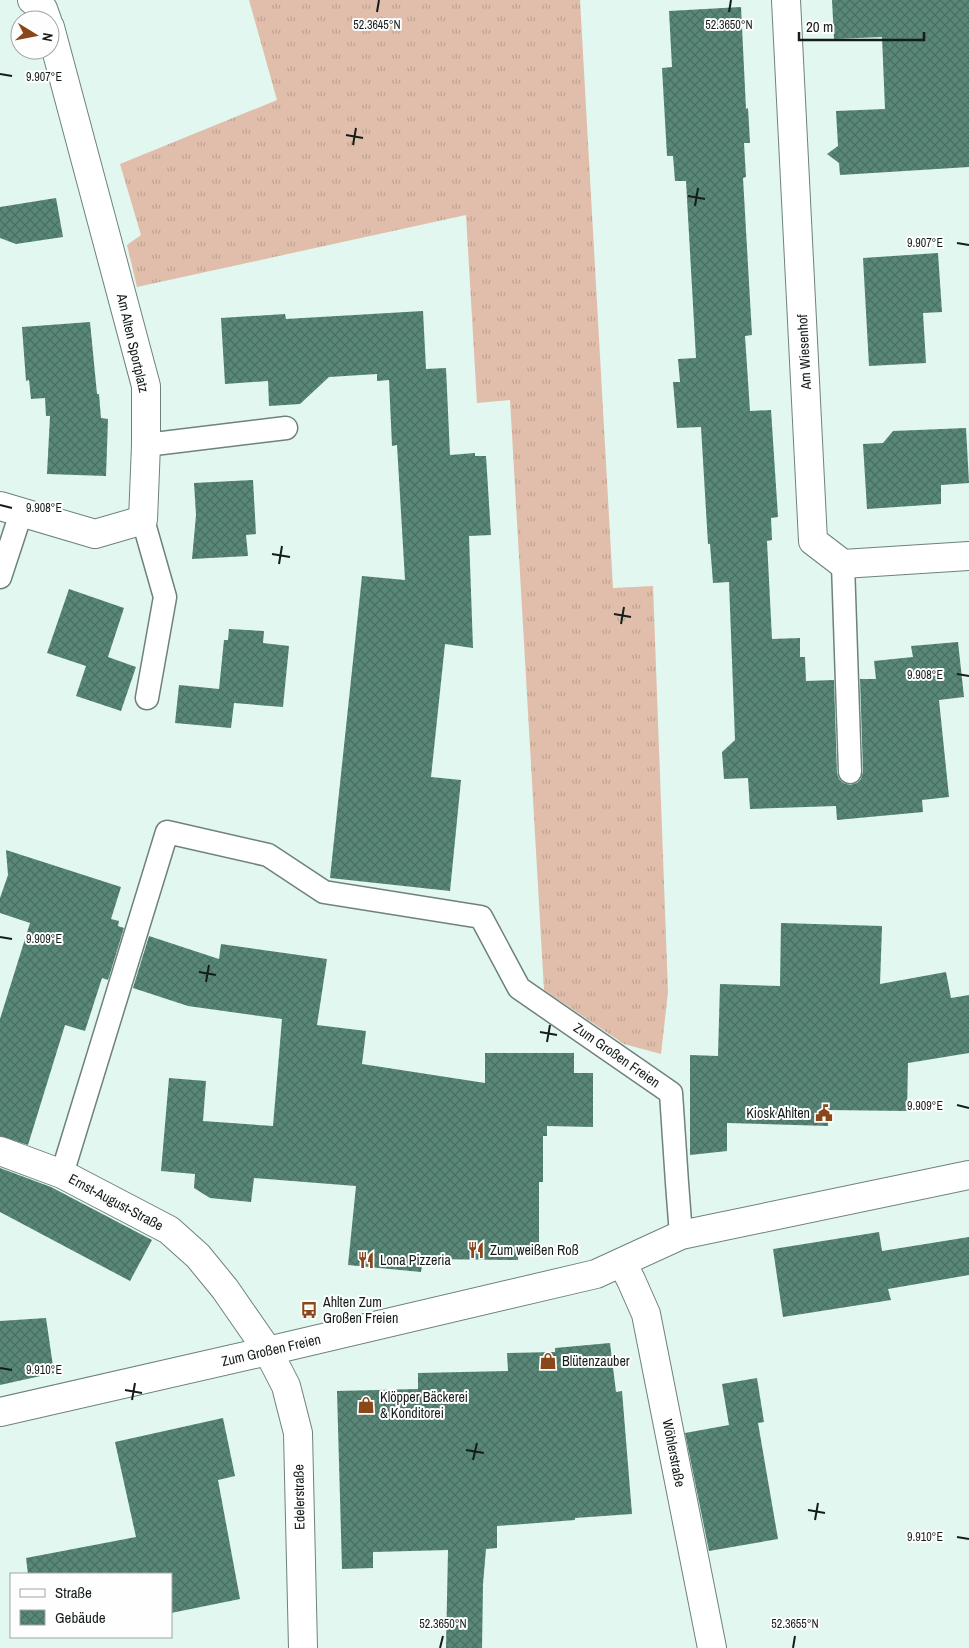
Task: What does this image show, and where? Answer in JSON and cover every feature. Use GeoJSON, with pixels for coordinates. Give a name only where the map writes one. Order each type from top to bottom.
{"type":"FeatureCollection","features":[{"type":"Feature","properties":{"kind":"street"},"geometry":{"type":"LineString","coordinates":[[32,0],[43,10]]}},
{"type":"Feature","properties":{"kind":"street","name":"Am Wiesenhof"},"geometry":{"type":"LineString","coordinates":[[786,0],[813,541],[843,564]]}},
{"type":"Feature","properties":{"kind":"street","name":"Am Alten Sportplatz"},"geometry":{"type":"LineString","coordinates":[[60,60],[146,386],[143,520]]}},
{"type":"Feature","properties":{"kind":"street"},"geometry":{"type":"LineString","coordinates":[[11,509],[95,534],[143,520]]}},
{"type":"Feature","properties":{"kind":"street"},"geometry":{"type":"LineString","coordinates":[[843,564],[969,556]]}},
{"type":"Feature","properties":{"kind":"street","name":"Ernst-August-Straße"},"geometry":{"type":"LineString","coordinates":[[0,1151],[62,1174],[169,1230],[198,1256],[225,1290],[268,1351]]}},
{"type":"Feature","properties":{"kind":"street","name":"Zum Großen Freien"},"geometry":{"type":"LineString","coordinates":[[0,1412],[596,1274],[682,1235],[969,1176]]}},
{"type":"Feature","properties":{"kind":"street","name":"Wöhlerstraße"},"geometry":{"type":"LineString","coordinates":[[622,1263],[646,1314],[712,1648]]}},
{"type":"Feature","properties":{"kind":"street","name":"Edelerstraße"},"geometry":{"type":"LineString","coordinates":[[268,1351],[286,1386],[298,1433],[303,1648]]}},
{"type":"Feature","properties":{"kind":"lane"},"geometry":{"type":"LineString","coordinates":[[146,445],[286,428]]}},
{"type":"Feature","properties":{"kind":"lane"},"geometry":{"type":"LineString","coordinates":[[0,577],[11,509]]}},
{"type":"Feature","properties":{"kind":"lane"},"geometry":{"type":"LineString","coordinates":[[143,520],[165,597],[147,698]]}},
{"type":"Feature","properties":{"kind":"lane"},"geometry":{"type":"LineString","coordinates":[[843,564],[850,772]]}},
{"type":"Feature","properties":{"kind":"lane","name":"Zum Großen Freien"},"geometry":{"type":"LineString","coordinates":[[62,1174],[166,832],[268,855],[324,892],[481,917],[519,988],[671,1093],[682,1235]]}},
{"type":"Feature","properties":{"kind":"green space"},"geometry":{"type":"Polygon","coordinates":[[[249,0],[580,0],[613,588],[653,586],[668,992],[661,1054],[624,1044],[544,990],[510,400],[477,403],[466,215],[137,287],[127,245],[141,235],[120,164],[277,100],[249,0]]]}},
{"type":"Feature","properties":{"kind":"building"},"geometry":{"type":"Polygon","coordinates":[[[832,0],[969,0],[969,167],[840,175],[839,163],[827,154],[838,146],[836,111],[885,109],[882,37],[834,39],[832,0]]]}},
{"type":"Feature","properties":{"kind":"building"},"geometry":{"type":"Polygon","coordinates":[[[741,7],[746,109],[748,108],[750,143],[744,143],[746,177],[743,178],[752,335],[745,336],[750,411],[771,410],[778,517],[771,518],[772,540],[767,541],[772,639],[800,638],[800,657],[805,657],[806,681],[834,680],[837,773],[843,783],[850,785],[857,783],[861,779],[863,772],[860,679],[876,679],[874,661],[913,657],[911,646],[958,642],[964,697],[939,700],[949,797],[922,800],[923,812],[837,820],[836,806],[750,809],[748,778],[724,779],[722,752],[735,740],[729,582],[713,583],[710,544],[708,544],[701,427],[677,428],[673,382],[680,382],[678,359],[696,358],[686,181],[675,181],[673,156],[667,156],[662,68],[672,67],[669,11],[741,7]]]}},
{"type":"Feature","properties":{"kind":"building"},"geometry":{"type":"Polygon","coordinates":[[[56,198],[63,237],[16,244],[0,238],[0,207],[56,198]]]}},
{"type":"Feature","properties":{"kind":"building"},"geometry":{"type":"Polygon","coordinates":[[[938,253],[942,312],[923,313],[926,363],[869,366],[863,258],[938,253]]]}},
{"type":"Feature","properties":{"kind":"building"},"geometry":{"type":"Polygon","coordinates":[[[423,311],[426,369],[446,368],[450,455],[475,453],[475,456],[486,456],[491,535],[469,536],[473,648],[445,644],[431,777],[461,780],[450,891],[330,878],[362,576],[405,580],[397,445],[392,446],[389,380],[377,381],[377,374],[329,377],[300,404],[269,406],[268,381],[225,384],[221,318],[285,314],[286,319],[423,311]]]}},
{"type":"Feature","properties":{"kind":"building"},"geometry":{"type":"Polygon","coordinates":[[[90,322],[101,418],[108,419],[106,476],[47,474],[50,416],[46,416],[45,398],[31,399],[29,380],[26,381],[22,327],[90,322]]]}},
{"type":"Feature","properties":{"kind":"building"},"geometry":{"type":"Polygon","coordinates":[[[966,428],[969,483],[941,485],[941,504],[867,509],[863,444],[883,443],[893,431],[966,428]]]}},
{"type":"Feature","properties":{"kind":"building"},"geometry":{"type":"Polygon","coordinates":[[[253,480],[256,534],[246,535],[248,556],[192,559],[196,515],[194,483],[253,480]]]}},
{"type":"Feature","properties":{"kind":"building"},"geometry":{"type":"Polygon","coordinates":[[[69,589],[124,608],[108,657],[136,667],[121,711],[76,696],[86,666],[47,653],[69,589]]]}},
{"type":"Feature","properties":{"kind":"building"},"geometry":{"type":"Polygon","coordinates":[[[229,629],[264,631],[263,643],[289,646],[283,707],[234,703],[231,728],[175,723],[179,685],[219,689],[224,640],[228,640],[229,629]]]}},
{"type":"Feature","properties":{"kind":"building"},"geometry":{"type":"Polygon","coordinates":[[[6,850],[121,887],[111,919],[119,921],[118,926],[124,928],[108,980],[102,978],[85,1031],[65,1025],[28,1145],[0,1136],[0,1019],[30,923],[0,913],[0,898],[8,875],[6,850]]]}},
{"type":"Feature","properties":{"kind":"building"},"geometry":{"type":"Polygon","coordinates":[[[781,923],[882,926],[880,984],[946,972],[951,998],[969,995],[969,1053],[908,1063],[907,1111],[828,1110],[828,1126],[727,1123],[727,1151],[690,1155],[690,1055],[718,1056],[720,984],[780,986],[781,923]]]}},
{"type":"Feature","properties":{"kind":"building"},"geometry":{"type":"Polygon","coordinates":[[[149,936],[219,959],[221,944],[327,959],[317,1025],[366,1031],[362,1064],[485,1083],[485,1053],[574,1053],[574,1073],[593,1073],[593,1127],[547,1126],[547,1136],[543,1136],[543,1182],[539,1182],[539,1250],[518,1250],[518,1260],[423,1259],[421,1272],[348,1265],[356,1186],[254,1178],[251,1202],[210,1198],[194,1188],[195,1174],[161,1171],[169,1078],[206,1081],[203,1121],[273,1126],[282,1019],[188,1006],[133,988],[149,936]]]}},
{"type":"Feature","properties":{"kind":"building"},"geometry":{"type":"Polygon","coordinates":[[[0,1168],[51,1187],[152,1240],[130,1281],[0,1212],[0,1168]]]}},
{"type":"Feature","properties":{"kind":"building"},"geometry":{"type":"Polygon","coordinates":[[[879,1232],[882,1251],[969,1237],[969,1275],[888,1289],[891,1300],[783,1317],[773,1249],[879,1232]]]}},
{"type":"Feature","properties":{"kind":"building"},"geometry":{"type":"Polygon","coordinates":[[[46,1318],[54,1373],[0,1385],[0,1321],[46,1318]]]}},
{"type":"Feature","properties":{"kind":"building"},"geometry":{"type":"Polygon","coordinates":[[[610,1343],[616,1392],[622,1391],[632,1514],[497,1526],[497,1548],[486,1549],[483,1584],[482,1648],[446,1648],[448,1550],[373,1552],[373,1568],[342,1569],[337,1391],[418,1389],[418,1373],[508,1371],[507,1353],[555,1352],[555,1348],[610,1343]]]}},
{"type":"Feature","properties":{"kind":"building"},"geometry":{"type":"Polygon","coordinates":[[[757,1378],[764,1422],[758,1423],[778,1539],[709,1551],[685,1433],[729,1425],[722,1384],[757,1378]]]}},
{"type":"Feature","properties":{"kind":"building"},"geometry":{"type":"Polygon","coordinates":[[[223,1418],[235,1476],[218,1480],[240,1599],[172,1613],[172,1573],[28,1573],[26,1558],[136,1537],[115,1442],[223,1418]]]}},
{"type":"Feature","properties":{"kind":"place","name":"Kiosk Ahlten"},"geometry":{"type":"Point","coordinates":[824,1113]}},
{"type":"Feature","properties":{"kind":"place","name":"Zum weißen Roß"},"geometry":{"type":"Point","coordinates":[476,1250]}},
{"type":"Feature","properties":{"kind":"place","name":"Lona Pizzeria"},"geometry":{"type":"Point","coordinates":[366,1260]}},
{"type":"Feature","properties":{"kind":"place","name":"Ahlten Zum Großen Freien"},"geometry":{"type":"Point","coordinates":[309,1310]}},
{"type":"Feature","properties":{"kind":"place","name":"Blütenzauber"},"geometry":{"type":"Point","coordinates":[548,1361]}},
{"type":"Feature","properties":{"kind":"place","name":"Klöpper Bäckerei & Konditorei"},"geometry":{"type":"Point","coordinates":[366,1405]}}]}
